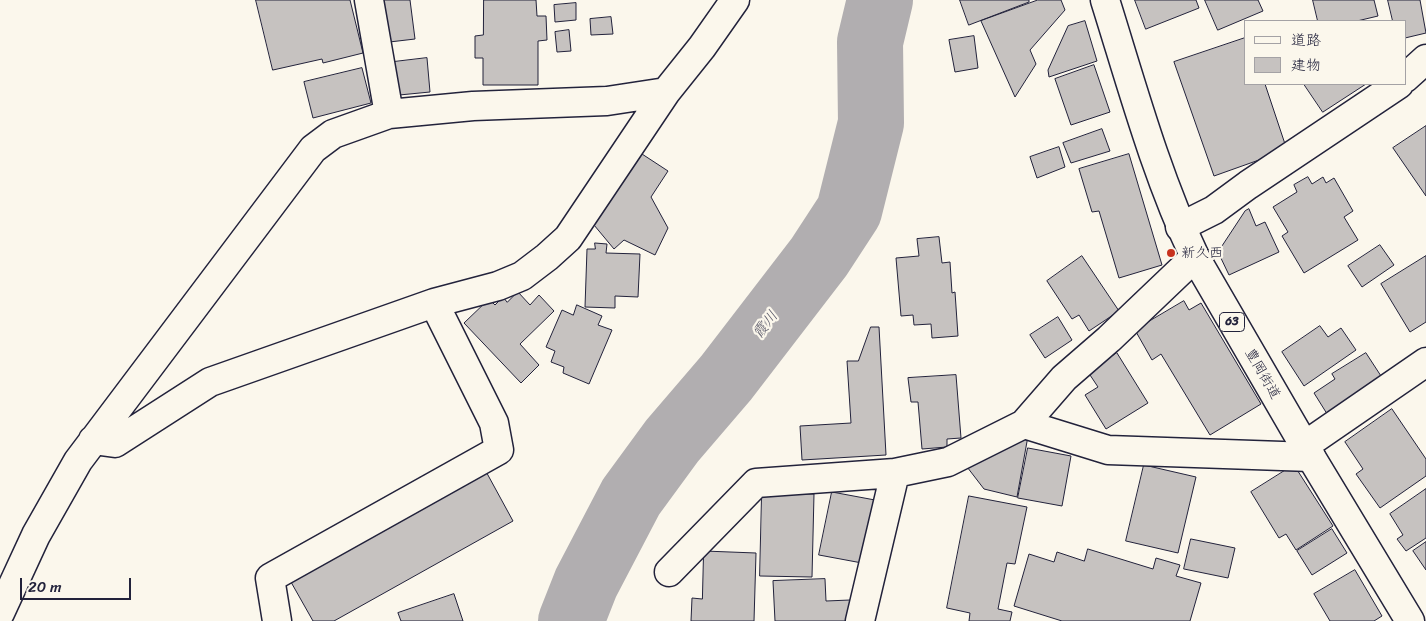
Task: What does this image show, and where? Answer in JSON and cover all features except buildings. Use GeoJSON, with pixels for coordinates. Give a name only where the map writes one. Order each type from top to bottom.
{"type":"FeatureCollection","features":[{"type":"Feature","properties":{"kind":"street"},"geometry":{"type":"LineString","coordinates":[[369,0],[389,114]]}},
{"type":"Feature","properties":{"kind":"street"},"geometry":{"type":"LineString","coordinates":[[93,440],[115,443],[210,382],[434,303],[498,286],[522,276],[568,238],[666,92],[702,47],[734,0]]}},
{"type":"Feature","properties":{"kind":"street","name":"豊岡街道"},"geometry":{"type":"LineString","coordinates":[[1104,0],[1180,227],[1195,257],[1307,452],[1410,621]]}},
{"type":"Feature","properties":{"kind":"street"},"geometry":{"type":"LineString","coordinates":[[1406,77],[1426,59]]}},
{"type":"Feature","properties":{"kind":"street"},"geometry":{"type":"LineString","coordinates":[[1180,227],[1214,210],[1248,185],[1398,85]]}},
{"type":"Feature","properties":{"kind":"street"},"geometry":{"type":"LineString","coordinates":[[0,612],[36,535],[78,460],[313,149],[333,134],[389,114],[474,106],[607,101],[666,92]]}},
{"type":"Feature","properties":{"kind":"street"},"geometry":{"type":"LineString","coordinates":[[669,572],[756,483],[894,473],[948,462],[1024,424],[1064,378],[1109,339],[1195,257]]}},
{"type":"Feature","properties":{"kind":"street"},"geometry":{"type":"LineString","coordinates":[[277,621],[270,578],[499,450],[494,423],[434,303]]}},
{"type":"Feature","properties":{"kind":"street"},"geometry":{"type":"LineString","coordinates":[[1024,424],[1108,450],[1307,452],[1426,362]]}},
{"type":"Feature","properties":{"kind":"street"},"geometry":{"type":"LineString","coordinates":[[860,621],[894,473]]}},
{"type":"Feature","properties":{"kind":"waterway","name":"霞川"},"geometry":{"type":"LineString","coordinates":[[571,621],[586,583],[631,497],[672,441],[726,378],[819,257],[849,211],[871,123],[870,42],[880,0]]}},
{"type":"Feature","properties":{"kind":"place","name":"新久西"},"geometry":{"type":"Point","coordinates":[1171,253]}}]}
